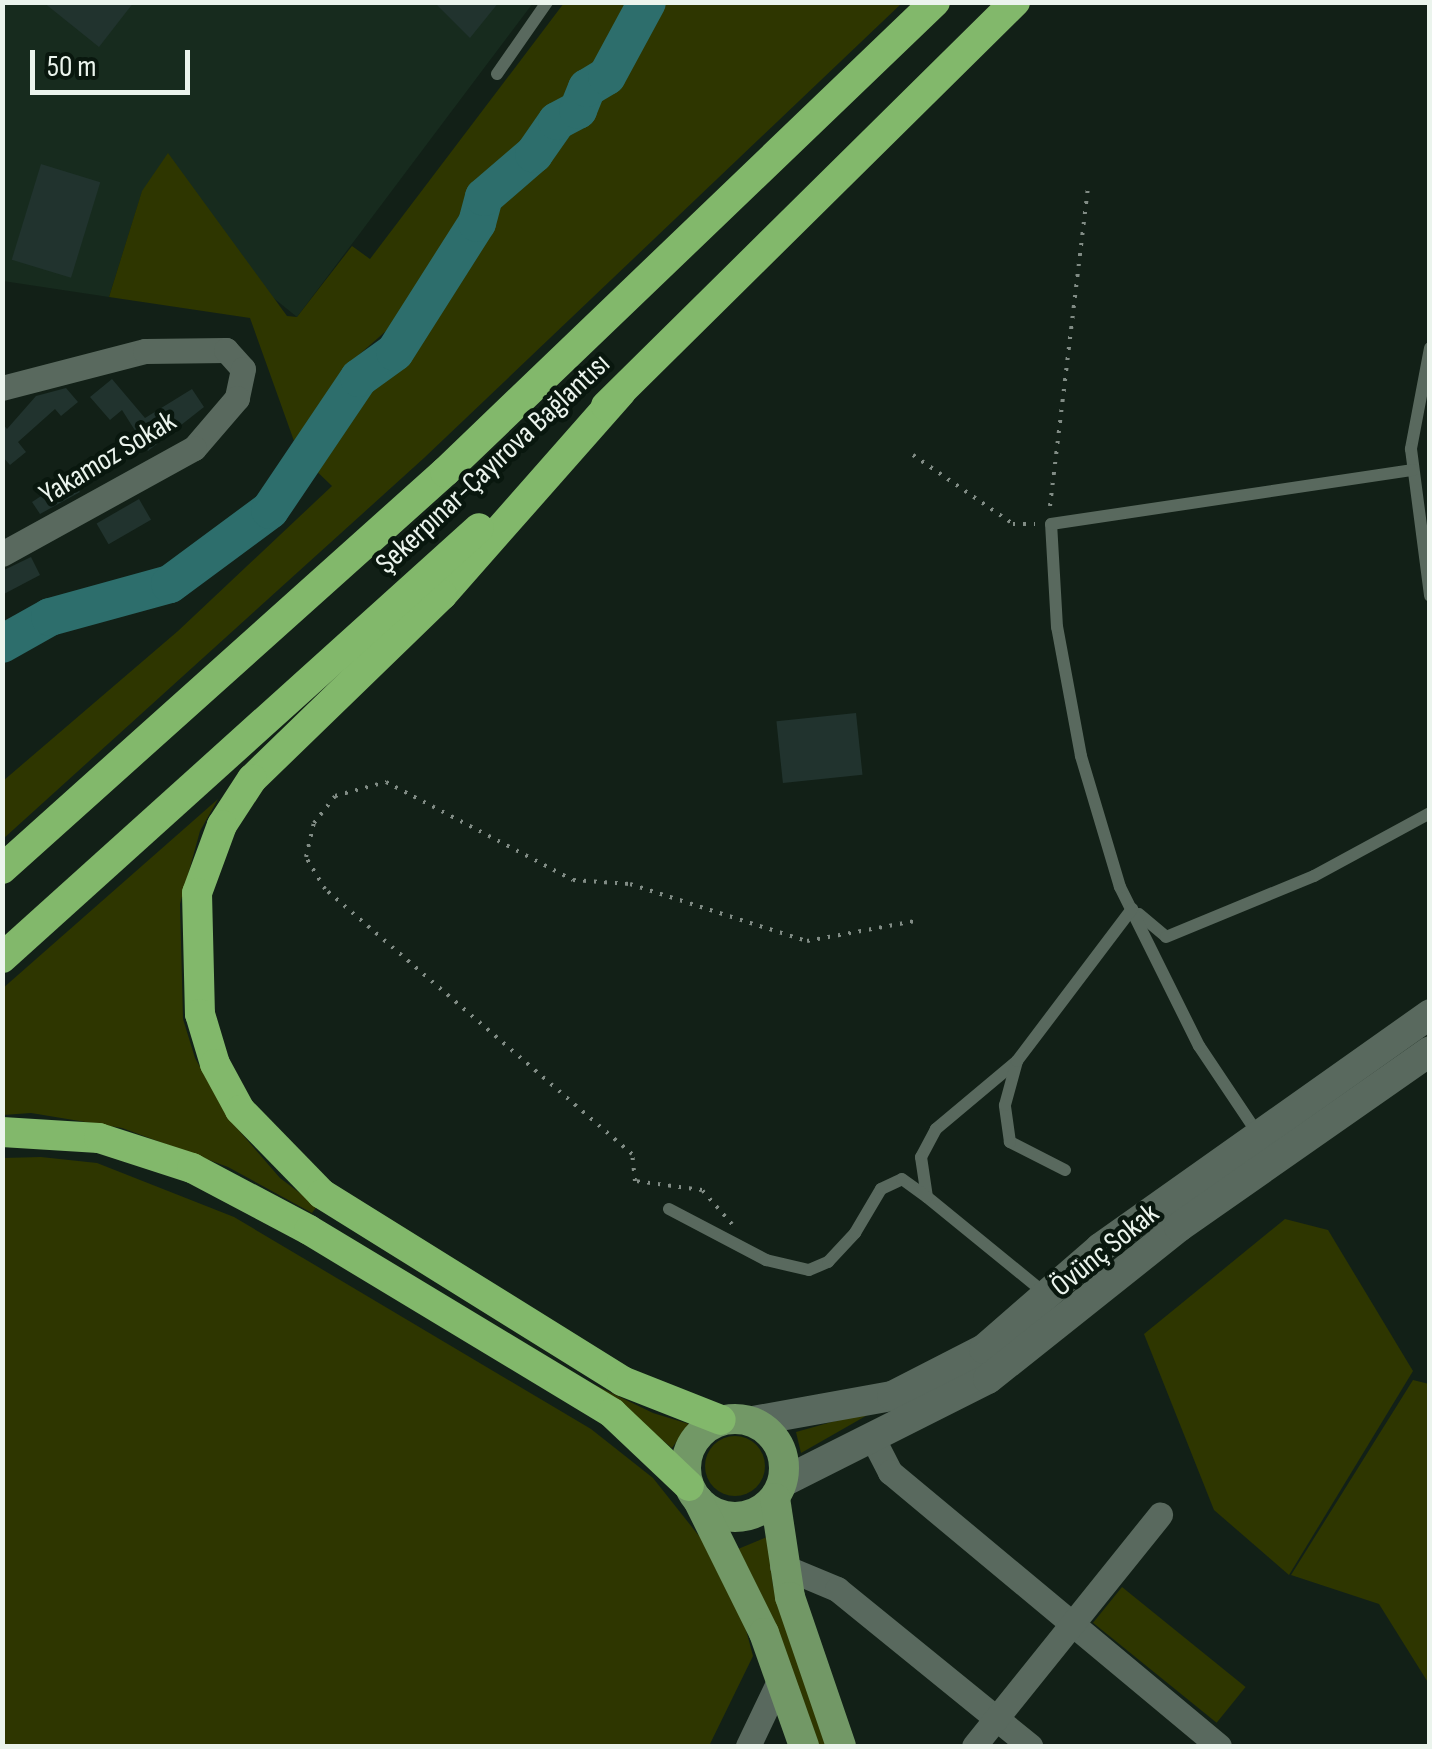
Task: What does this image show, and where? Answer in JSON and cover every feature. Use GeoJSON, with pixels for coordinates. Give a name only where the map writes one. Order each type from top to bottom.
{"type":"FeatureCollection","features":[{"type":"Feature","properties":{"kind":"highway","name":"Şekerpınar-Çayırova Bağlantısı"},"geometry":{"type":"LineString","coordinates":[[2,869],[445,472],[934,2]]}},
{"type":"Feature","properties":{"kind":"highway","name":"Şekerpınar-Çayırova Bağlantısı"},"geometry":{"type":"LineString","coordinates":[[2,958],[621,392],[1015,2]]}},
{"type":"Feature","properties":{"kind":"highway"},"geometry":{"type":"LineString","coordinates":[[621,392],[442,595],[252,779],[222,825],[197,893],[200,1014],[214,1064],[240,1110],[322,1194],[622,1381],[722,1420]]}},
{"type":"Feature","properties":{"kind":"highway"},"geometry":{"type":"LineString","coordinates":[[2,1132],[100,1138],[192,1168],[240,1192],[612,1412],[694,1494]]}},
{"type":"Feature","properties":{"kind":"main road"},"geometry":{"type":"LineString","coordinates":[[804,1746],[780,1678],[686,1470],[695,1439],[722,1420],[753,1422],[776,1440],[782,1566],[841,1746]]}},
{"type":"Feature","properties":{"kind":"main road"},"geometry":{"type":"LineString","coordinates":[[694,1494],[731,1518],[756,1514],[779,1490]]}},
{"type":"Feature","properties":{"kind":"street","name":"Yakamoz Sokak"},"geometry":{"type":"LineString","coordinates":[[2,388],[145,351],[226,350],[243,368],[238,398],[194,448],[2,554]]}},
{"type":"Feature","properties":{"kind":"street","name":"Övünç Sokak"},"geometry":{"type":"LineString","coordinates":[[753,1422],[892,1396],[984,1348],[1049,1296],[1100,1248],[1430,1014]]}},
{"type":"Feature","properties":{"kind":"street","name":"Övünç Sokak"},"geometry":{"type":"LineString","coordinates":[[779,1490],[871,1435],[988,1378],[1179,1227],[1430,1051]]}},
{"type":"Feature","properties":{"kind":"street"},"geometry":{"type":"LineString","coordinates":[[871,1435],[890,1472],[1219,1746]]}},
{"type":"Feature","properties":{"kind":"street"},"geometry":{"type":"LineString","coordinates":[[974,1746],[1160,1514]]}},
{"type":"Feature","properties":{"kind":"street"},"geometry":{"type":"LineString","coordinates":[[782,1566],[838,1590],[1030,1746]]}},
{"type":"Feature","properties":{"kind":"street"},"geometry":{"type":"LineString","coordinates":[[748,1746],[780,1678]]}},
{"type":"Feature","properties":{"kind":"lane"},"geometry":{"type":"LineString","coordinates":[[497,74],[548,2]]}},
{"type":"Feature","properties":{"kind":"lane"},"geometry":{"type":"LineString","coordinates":[[1430,348],[1410,449],[1430,596]]}},
{"type":"Feature","properties":{"kind":"lane"},"geometry":{"type":"LineString","coordinates":[[1258,1134],[1199,1046],[1132,909],[1081,756],[1057,626],[1051,524],[1413,470]]}},
{"type":"Feature","properties":{"kind":"lane"},"geometry":{"type":"LineString","coordinates":[[1132,909],[1166,937],[1314,876],[1430,813]]}},
{"type":"Feature","properties":{"kind":"lane"},"geometry":{"type":"LineString","coordinates":[[927,1198],[921,1157],[936,1128],[1017,1061],[1132,909]]}},
{"type":"Feature","properties":{"kind":"lane"},"geometry":{"type":"LineString","coordinates":[[1017,1061],[1005,1106],[1010,1142],[1065,1170]]}},
{"type":"Feature","properties":{"kind":"lane"},"geometry":{"type":"LineString","coordinates":[[669,1209],[733,1244],[809,1270],[828,1262],[855,1233],[881,1189],[902,1178],[1049,1296]]}},
{"type":"Feature","properties":{"kind":"path"},"geometry":{"type":"LineString","coordinates":[[913,455],[1013,524],[1051,524],[1049,494],[1088,188]]}},
{"type":"Feature","properties":{"kind":"path"},"geometry":{"type":"LineString","coordinates":[[733,1244],[732,1220],[702,1190],[635,1181],[632,1154],[325,889],[306,856],[314,823],[335,796],[386,782],[573,880],[630,884],[807,941],[915,921]]}},
{"type":"Feature","properties":{"kind":"shaded area"},"geometry":{"type":"Polygon","coordinates":[[[3,3],[533,3],[297,317],[142,192],[109,297],[3,281],[3,3]]]}},
{"type":"Feature","properties":{"kind":"green space"},"geometry":{"type":"Polygon","coordinates":[[[564,3],[637,3],[570,95],[476,190],[403,316],[353,360],[294,441],[250,318],[109,297],[142,191],[168,153],[287,316],[297,317],[352,246],[370,259],[564,3]]]}},
{"type":"Feature","properties":{"kind":"green space"},"geometry":{"type":"Polygon","coordinates":[[[658,3],[902,3],[424,458],[3,839],[3,781],[178,631],[332,486],[308,463],[352,400],[407,350],[496,203],[613,82],[658,3]]]}},
{"type":"Feature","properties":{"kind":"green space"},"geometry":{"type":"Polygon","coordinates":[[[218,799],[200,831],[180,904],[183,1019],[195,1058],[229,1119],[280,1178],[317,1206],[312,1213],[228,1167],[122,1128],[31,1113],[3,1115],[2,989],[218,799]]]}},
{"type":"Feature","properties":{"kind":"green space"},"geometry":{"type":"Polygon","coordinates":[[[41,1157],[97,1163],[234,1217],[591,1429],[653,1478],[703,1541],[741,1611],[753,1656],[709,1746],[3,1746],[2,1158],[41,1157]]]}},
{"type":"Feature","properties":{"kind":"green space"},"geometry":{"type":"Polygon","coordinates":[[[1285,1219],[1328,1230],[1413,1371],[1289,1575],[1214,1510],[1144,1334],[1285,1219]]]}},
{"type":"Feature","properties":{"kind":"green space"},"geometry":{"type":"Polygon","coordinates":[[[1413,1380],[1429,1384],[1429,1684],[1379,1604],[1291,1575],[1413,1380]]]}},
{"type":"Feature","properties":{"kind":"green space"},"geometry":{"type":"Polygon","coordinates":[[[595,1385],[653,1413],[689,1424],[672,1448],[595,1385]]]}},
{"type":"Feature","properties":{"kind":"green space"},"geometry":{"type":"Polygon","coordinates":[[[878,1409],[801,1453],[796,1432],[878,1409]]]}},
{"type":"Feature","properties":{"kind":"green space"},"geometry":{"type":"Polygon","coordinates":[[[735,1436],[756,1445],[765,1466],[756,1487],[735,1496],[714,1487],[705,1466],[714,1445],[735,1436]]]}},
{"type":"Feature","properties":{"kind":"green space"},"geometry":{"type":"Polygon","coordinates":[[[767,1537],[773,1586],[828,1746],[818,1746],[769,1612],[738,1549],[767,1537]]]}},
{"type":"Feature","properties":{"kind":"green space"},"geometry":{"type":"Polygon","coordinates":[[[1122,1587],[1246,1687],[1217,1723],[1093,1623],[1122,1587]]]}},
{"type":"Feature","properties":{"kind":"building"},"geometry":{"type":"Polygon","coordinates":[[[43,2],[134,2],[99,47],[43,2]]]}},
{"type":"Feature","properties":{"kind":"building"},"geometry":{"type":"Polygon","coordinates":[[[434,2],[499,2],[470,38],[434,2]]]}},
{"type":"Feature","properties":{"kind":"building"},"geometry":{"type":"Polygon","coordinates":[[[41,164],[100,182],[71,278],[12,260],[41,164]]]}},
{"type":"Feature","properties":{"kind":"building"},"geometry":{"type":"Polygon","coordinates":[[[112,379],[145,418],[192,389],[204,407],[148,451],[122,410],[110,420],[90,397],[112,379]]]}},
{"type":"Feature","properties":{"kind":"building"},"geometry":{"type":"Polygon","coordinates":[[[66,388],[78,402],[61,416],[55,409],[18,442],[26,452],[10,465],[2,456],[2,423],[7,429],[36,396],[66,388]]]}},
{"type":"Feature","properties":{"kind":"building"},"geometry":{"type":"Polygon","coordinates":[[[70,477],[80,492],[40,514],[32,502],[70,477]]]}},
{"type":"Feature","properties":{"kind":"building"},"geometry":{"type":"Polygon","coordinates":[[[139,499],[151,520],[109,544],[97,524],[139,499]]]}},
{"type":"Feature","properties":{"kind":"building"},"geometry":{"type":"Polygon","coordinates":[[[31,557],[40,575],[2,595],[2,571],[31,557]]]}},
{"type":"Feature","properties":{"kind":"building"},"geometry":{"type":"Polygon","coordinates":[[[856,713],[862,775],[783,783],[776,721],[856,713]]]}},
{"type":"Feature","properties":{"kind":"waterway"},"geometry":{"type":"LineString","coordinates":[[2,644],[50,617],[170,584],[270,510],[359,378],[395,352],[477,223],[484,197],[534,154],[557,121],[578,110],[587,88],[607,76],[647,2]]}}]}
